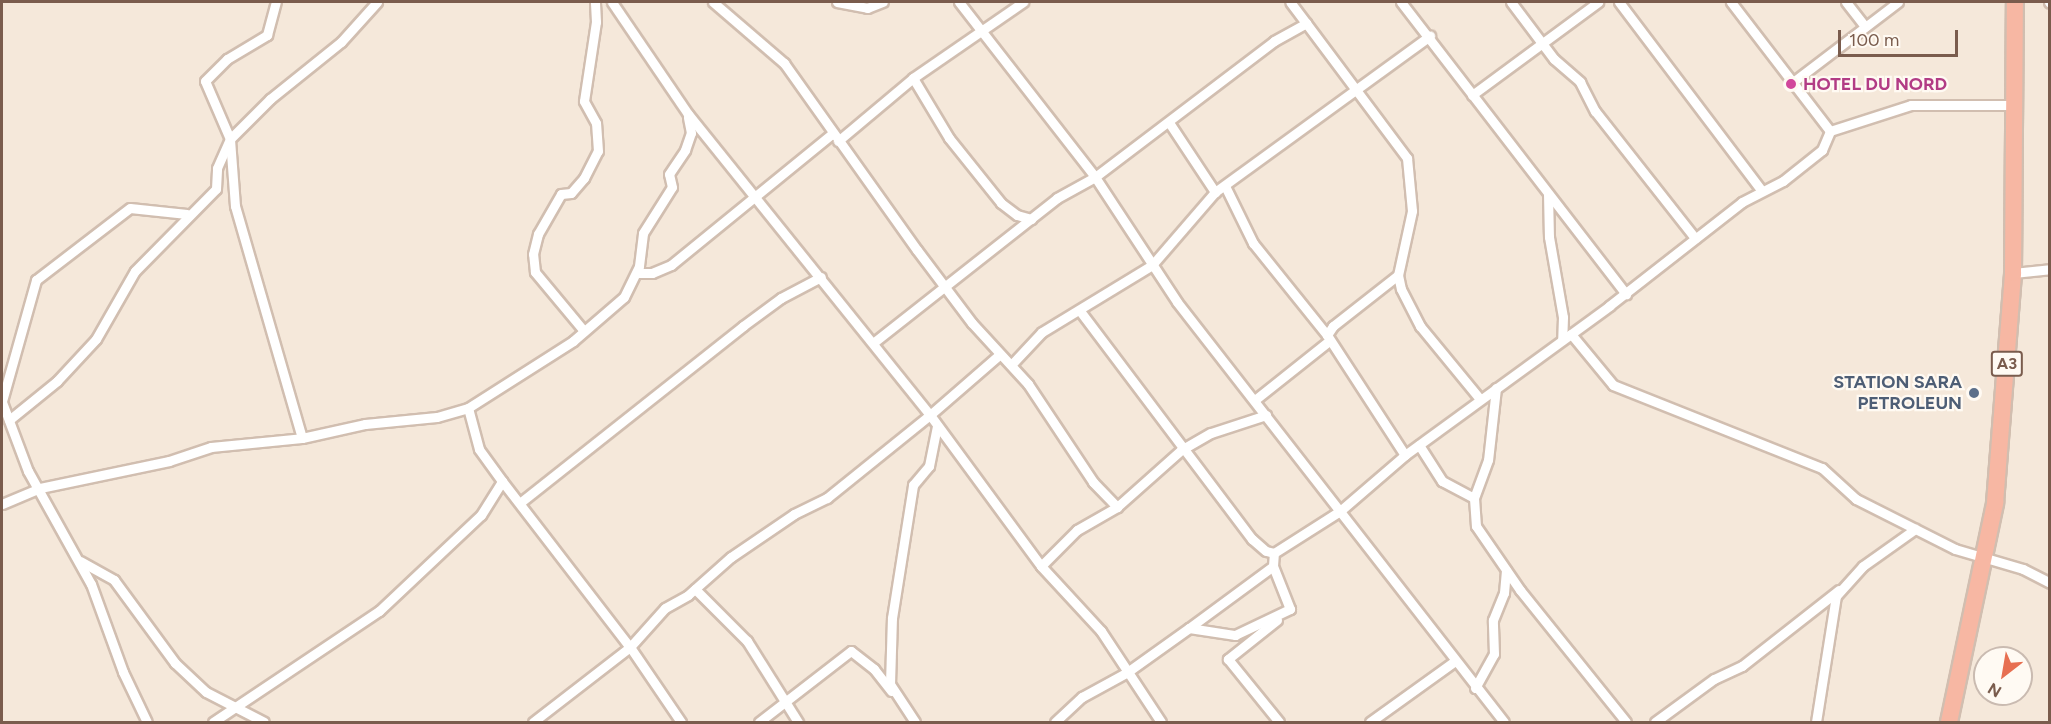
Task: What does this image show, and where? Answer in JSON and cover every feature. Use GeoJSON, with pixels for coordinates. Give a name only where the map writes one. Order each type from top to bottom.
{"type":"FeatureCollection","features":[{"type":"Feature","properties":{"kind":"highway","name":"A3"},"geometry":{"type":"LineString","coordinates":[[1949,723],[1985,560],[1995,503],[2013,273],[2012,105],[2016,2]]}},
{"type":"Feature","properties":{"kind":"street"},"geometry":{"type":"LineString","coordinates":[[276,2],[267,34],[227,59],[205,81],[230,139],[235,206],[302,438]]}},
{"type":"Feature","properties":{"kind":"street"},"geometry":{"type":"LineString","coordinates":[[9,420],[57,381],[96,339],[135,271],[187,214],[216,189],[217,168],[230,139],[270,99],[341,42],[377,2]]}},
{"type":"Feature","properties":{"kind":"street"},"geometry":{"type":"LineString","coordinates":[[584,331],[535,272],[533,254],[538,234],[561,194],[571,193],[584,178],[598,151],[596,123],[584,100],[596,22],[595,2]]}},
{"type":"Feature","properties":{"kind":"street"},"geometry":{"type":"LineString","coordinates":[[612,2],[688,114],[930,415],[1041,566],[1101,631],[1126,673],[1161,723]]}},
{"type":"Feature","properties":{"kind":"street"},"geometry":{"type":"LineString","coordinates":[[713,2],[784,63],[835,137],[946,287],[999,355],[1011,364],[1070,444],[1094,482],[1117,507]]}},
{"type":"Feature","properties":{"kind":"street"},"geometry":{"type":"LineString","coordinates":[[837,2],[867,8],[883,2]]}},
{"type":"Feature","properties":{"kind":"street"},"geometry":{"type":"LineString","coordinates":[[959,2],[1095,177],[1152,265],[1504,723]]}},
{"type":"Feature","properties":{"kind":"street"},"geometry":{"type":"LineString","coordinates":[[637,273],[652,273],[671,265],[754,197],[913,78],[981,28],[1023,2]]}},
{"type":"Feature","properties":{"kind":"street"},"geometry":{"type":"LineString","coordinates":[[1290,2],[1358,88],[1407,158],[1412,211],[1398,275],[1420,326],[1480,399]]}},
{"type":"Feature","properties":{"kind":"street"},"geometry":{"type":"LineString","coordinates":[[1401,2],[1430,36],[1472,95],[1626,294]]}},
{"type":"Feature","properties":{"kind":"street"},"geometry":{"type":"LineString","coordinates":[[1511,2],[1542,44],[1580,82],[1595,111],[1695,238]]}},
{"type":"Feature","properties":{"kind":"street"},"geometry":{"type":"LineString","coordinates":[[1472,95],[1598,2]]}},
{"type":"Feature","properties":{"kind":"street"},"geometry":{"type":"LineString","coordinates":[[1619,2],[1761,190]]}},
{"type":"Feature","properties":{"kind":"street"},"geometry":{"type":"LineString","coordinates":[[1731,2],[1830,131]]}},
{"type":"Feature","properties":{"kind":"street"},"geometry":{"type":"LineString","coordinates":[[1846,2],[1865,26]]}},
{"type":"Feature","properties":{"kind":"street"},"geometry":{"type":"LineString","coordinates":[[1793,82],[1898,2]]}},
{"type":"Feature","properties":{"kind":"street"},"geometry":{"type":"LineString","coordinates":[[873,343],[1058,198],[1095,177],[1139,141],[1170,124],[1274,41],[1306,23]]}},
{"type":"Feature","properties":{"kind":"street"},"geometry":{"type":"LineString","coordinates":[[1011,364],[1042,332],[1080,311],[1093,299],[1152,265],[1215,192],[1430,36]]}},
{"type":"Feature","properties":{"kind":"street"},"geometry":{"type":"LineString","coordinates":[[913,78],[949,138],[1001,203],[1017,215],[1031,219]]}},
{"type":"Feature","properties":{"kind":"street"},"geometry":{"type":"LineString","coordinates":[[1080,311],[1147,397],[1181,450],[1252,539],[1266,551],[1274,553],[1340,511],[1419,445],[1626,294],[1695,238],[1761,190],[1783,181],[1822,150],[1830,131],[1911,105],[2012,105]]}},
{"type":"Feature","properties":{"kind":"street"},"geometry":{"type":"LineString","coordinates":[[2,504],[40,488],[169,461],[211,447],[302,438],[365,424],[436,417],[468,408],[584,331],[624,297],[637,273],[643,233],[672,187],[669,174],[691,133],[688,114]]}},
{"type":"Feature","properties":{"kind":"street"},"geometry":{"type":"LineString","coordinates":[[1170,124],[1215,192]]}},
{"type":"Feature","properties":{"kind":"street"},"geometry":{"type":"LineString","coordinates":[[1225,186],[1253,243],[1328,338],[1405,456]]}},
{"type":"Feature","properties":{"kind":"street"},"geometry":{"type":"LineString","coordinates":[[1548,194],[1549,237],[1563,317],[1562,340]]}},
{"type":"Feature","properties":{"kind":"street"},"geometry":{"type":"LineString","coordinates":[[147,723],[79,561],[40,488],[28,471],[2,402],[36,280],[130,208],[187,214]]}},
{"type":"Feature","properties":{"kind":"street"},"geometry":{"type":"LineString","coordinates":[[2013,273],[2049,269]]}},
{"type":"Feature","properties":{"kind":"street"},"geometry":{"type":"LineString","coordinates":[[1256,399],[1328,338],[1334,326],[1398,275]]}},
{"type":"Feature","properties":{"kind":"street"},"geometry":{"type":"LineString","coordinates":[[521,502],[743,326],[781,298],[821,277]]}},
{"type":"Feature","properties":{"kind":"street"},"geometry":{"type":"LineString","coordinates":[[1571,333],[1613,385],[1822,468],[1856,499],[1985,560],[2023,569],[2049,584]]}},
{"type":"Feature","properties":{"kind":"street"},"geometry":{"type":"LineString","coordinates":[[533,723],[630,647],[665,608],[695,589],[767,532],[827,498],[930,415],[999,355]]}},
{"type":"Feature","properties":{"kind":"street"},"geometry":{"type":"LineString","coordinates":[[1496,388],[1488,460],[1474,498],[1476,526],[1506,570],[1626,723]]}},
{"type":"Feature","properties":{"kind":"street"},"geometry":{"type":"LineString","coordinates":[[468,408],[479,449],[630,647],[681,723]]}},
{"type":"Feature","properties":{"kind":"street"},"geometry":{"type":"LineString","coordinates":[[1041,566],[1077,530],[1117,507],[1181,450],[1211,433],[1266,415]]}},
{"type":"Feature","properties":{"kind":"street"},"geometry":{"type":"LineString","coordinates":[[896,698],[890,684],[892,618],[913,485],[928,466],[937,426]]}},
{"type":"Feature","properties":{"kind":"street"},"geometry":{"type":"LineString","coordinates":[[1419,445],[1442,481],[1474,498]]}},
{"type":"Feature","properties":{"kind":"street"},"geometry":{"type":"LineString","coordinates":[[213,723],[234,706],[379,611],[481,515],[502,481]]}},
{"type":"Feature","properties":{"kind":"street"},"geometry":{"type":"LineString","coordinates":[[1655,723],[1714,679],[1742,666],[1840,588],[1863,566],[1915,528]]}},
{"type":"Feature","properties":{"kind":"street"},"geometry":{"type":"LineString","coordinates":[[1274,553],[1273,566],[1290,609]]}},
{"type":"Feature","properties":{"kind":"street"},"geometry":{"type":"LineString","coordinates":[[79,561],[114,580],[175,663],[206,692],[264,723]]}},
{"type":"Feature","properties":{"kind":"street"},"geometry":{"type":"LineString","coordinates":[[1055,723],[1082,697],[1126,673],[1273,566]]}},
{"type":"Feature","properties":{"kind":"street"},"geometry":{"type":"LineString","coordinates":[[1475,688],[1494,654],[1494,620],[1504,594],[1506,570]]}},
{"type":"Feature","properties":{"kind":"street"},"geometry":{"type":"LineString","coordinates":[[1816,723],[1834,602],[1840,588]]}},
{"type":"Feature","properties":{"kind":"street"},"geometry":{"type":"LineString","coordinates":[[695,589],[747,641],[798,723]]}},
{"type":"Feature","properties":{"kind":"street"},"geometry":{"type":"LineString","coordinates":[[1189,628],[1235,635],[1290,609]]}},
{"type":"Feature","properties":{"kind":"street"},"geometry":{"type":"LineString","coordinates":[[1279,723],[1228,658],[1290,609]]}},
{"type":"Feature","properties":{"kind":"street"},"geometry":{"type":"LineString","coordinates":[[759,723],[851,651],[874,669],[915,723]]}},
{"type":"Feature","properties":{"kind":"street"},"geometry":{"type":"LineString","coordinates":[[1370,723],[1455,661]]}},
{"type":"Feature","properties":{"kind":"shaded area"},"geometry":{"type":"Polygon","coordinates":[[[2,2],[2049,2],[2049,722],[2,722],[2,2]]]}},
{"type":"Feature","properties":{"kind":"place","name":"HOTEL DU NORD"},"geometry":{"type":"Point","coordinates":[1791,84]}},
{"type":"Feature","properties":{"kind":"place","name":"STATION SARA PETROLEUN"},"geometry":{"type":"Point","coordinates":[1974,393]}}]}
